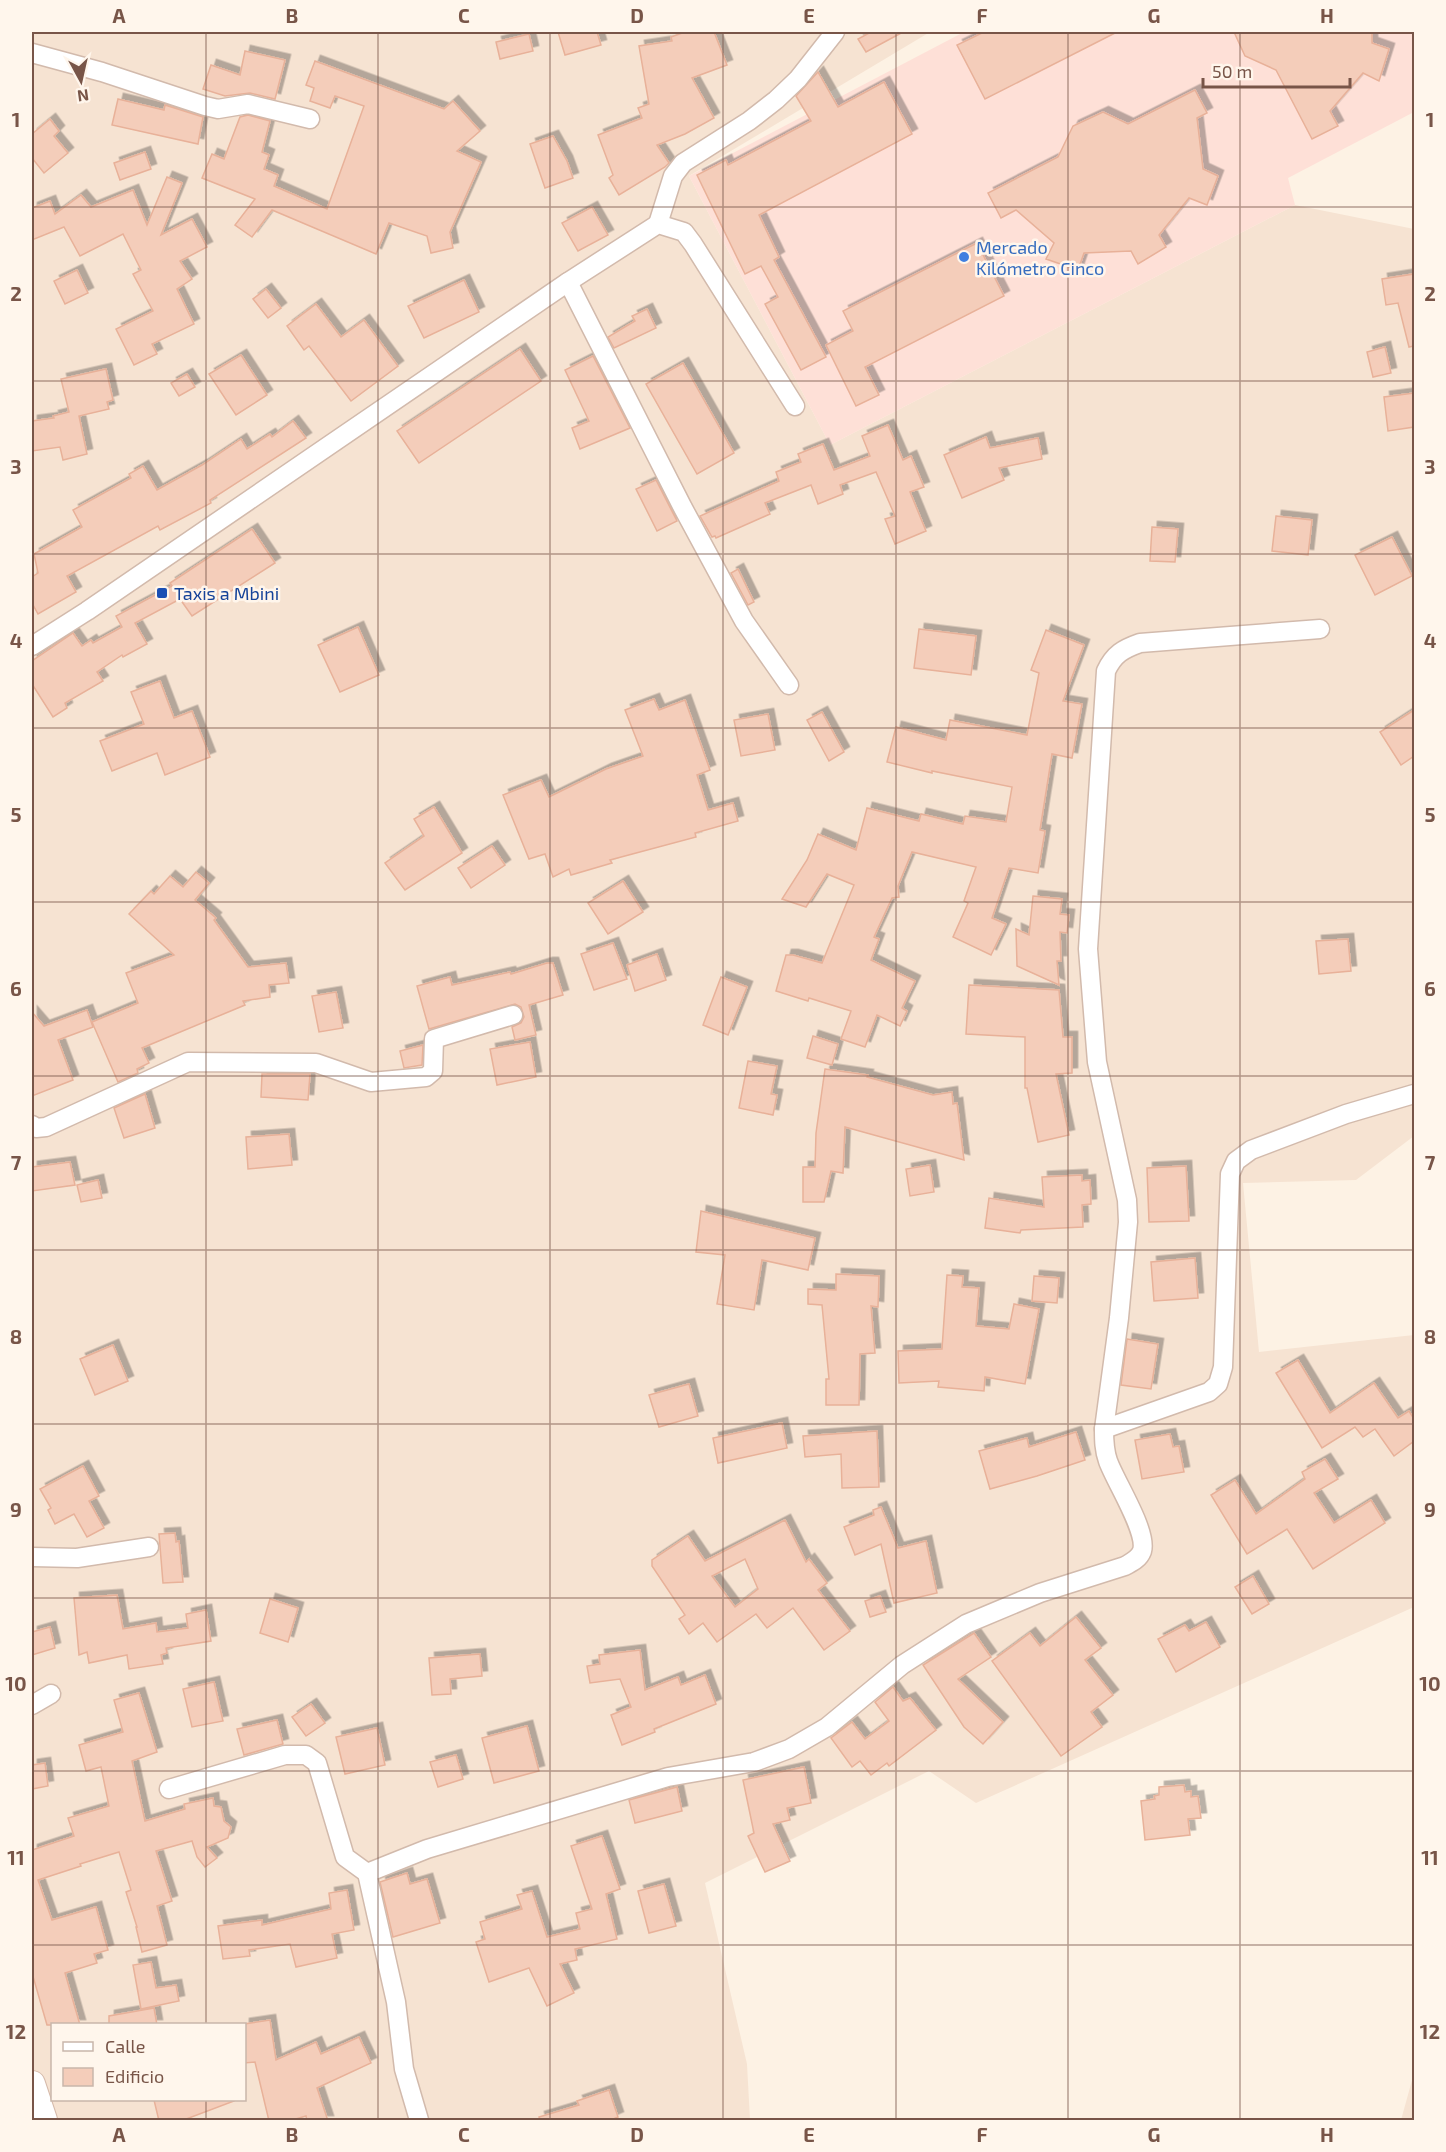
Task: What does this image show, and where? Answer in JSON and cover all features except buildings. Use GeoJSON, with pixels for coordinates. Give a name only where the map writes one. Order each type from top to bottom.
{"type":"FeatureCollection","features":[{"type":"Feature","properties":{"kind":"main road"},"geometry":{"type":"LineString","coordinates":[[32,2084],[44,2121]]}},
{"type":"Feature","properties":{"kind":"street"},"geometry":{"type":"LineString","coordinates":[[32,646],[87,611],[568,282],[658,224],[673,176],[683,163],[749,121],[776,100],[798,79],[835,32]]}},
{"type":"Feature","properties":{"kind":"street"},"geometry":{"type":"LineString","coordinates":[[32,52],[205,106],[218,109],[248,104],[310,119]]}},
{"type":"Feature","properties":{"kind":"street"},"geometry":{"type":"LineString","coordinates":[[658,224],[684,232],[689,238],[795,406]]}},
{"type":"Feature","properties":{"kind":"street"},"geometry":{"type":"LineString","coordinates":[[568,282],[683,508],[744,621],[789,684]]}},
{"type":"Feature","properties":{"kind":"street"},"geometry":{"type":"LineString","coordinates":[[367,1873],[427,1849],[668,1777],[754,1762],[789,1749],[827,1727],[902,1665],[966,1624],[1040,1593],[1125,1566],[1138,1558],[1143,1549],[1142,1534],[1108,1461],[1104,1445],[1128,1221],[1127,1200],[1097,1062],[1088,949],[1106,671],[1112,659],[1122,650],[1140,643],[1320,629]]}},
{"type":"Feature","properties":{"kind":"street"},"geometry":{"type":"LineString","coordinates":[[32,1125],[36,1128],[45,1127],[188,1062],[316,1063],[371,1082],[426,1077],[433,1071],[434,1039],[513,1015]]}},
{"type":"Feature","properties":{"kind":"street"},"geometry":{"type":"LineString","coordinates":[[1104,1429],[1209,1392],[1218,1384],[1223,1367],[1230,1174],[1236,1161],[1251,1150],[1346,1113],[1414,1094]]}},
{"type":"Feature","properties":{"kind":"street"},"geometry":{"type":"LineString","coordinates":[[32,1557],[77,1558],[149,1546]]}},
{"type":"Feature","properties":{"kind":"street"},"geometry":{"type":"LineString","coordinates":[[32,1705],[51,1694]]}},
{"type":"Feature","properties":{"kind":"street"},"geometry":{"type":"LineString","coordinates":[[169,1789],[285,1755],[306,1755],[317,1762],[345,1857],[367,1873],[396,2002],[404,2068],[419,2121]]}},
{"type":"Feature","properties":{"kind":"shaded area"},"geometry":{"type":"Polygon","coordinates":[[[32,32],[930,32],[689,176],[830,445],[1295,205],[1414,229],[1414,1136],[1356,1180],[1243,1183],[1259,1352],[1414,1335],[1414,1607],[976,1803],[929,1771],[705,1883],[747,2064],[750,2120],[32,2120],[32,32]]]}},
{"type":"Feature","properties":{"kind":"shaded area","name":"Mercado Kilómetro Cinco"},"geometry":{"type":"Polygon","coordinates":[[[964,32],[1414,32],[1414,112],[1288,178],[1295,205],[830,445],[689,176],[964,32]]]}},
{"type":"Feature","properties":{"kind":"shaded area"},"geometry":{"type":"Polygon","coordinates":[[[1414,2073],[1414,2120],[1401,2120],[1414,2073]]]}},
{"type":"Feature","properties":{"kind":"place","name":"Mercado Kilómetro Cinco"},"geometry":{"type":"Point","coordinates":[964,257]}},
{"type":"Feature","properties":{"kind":"place","name":"Taxis a Mbini"},"geometry":{"type":"Point","coordinates":[162,593]}}]}
